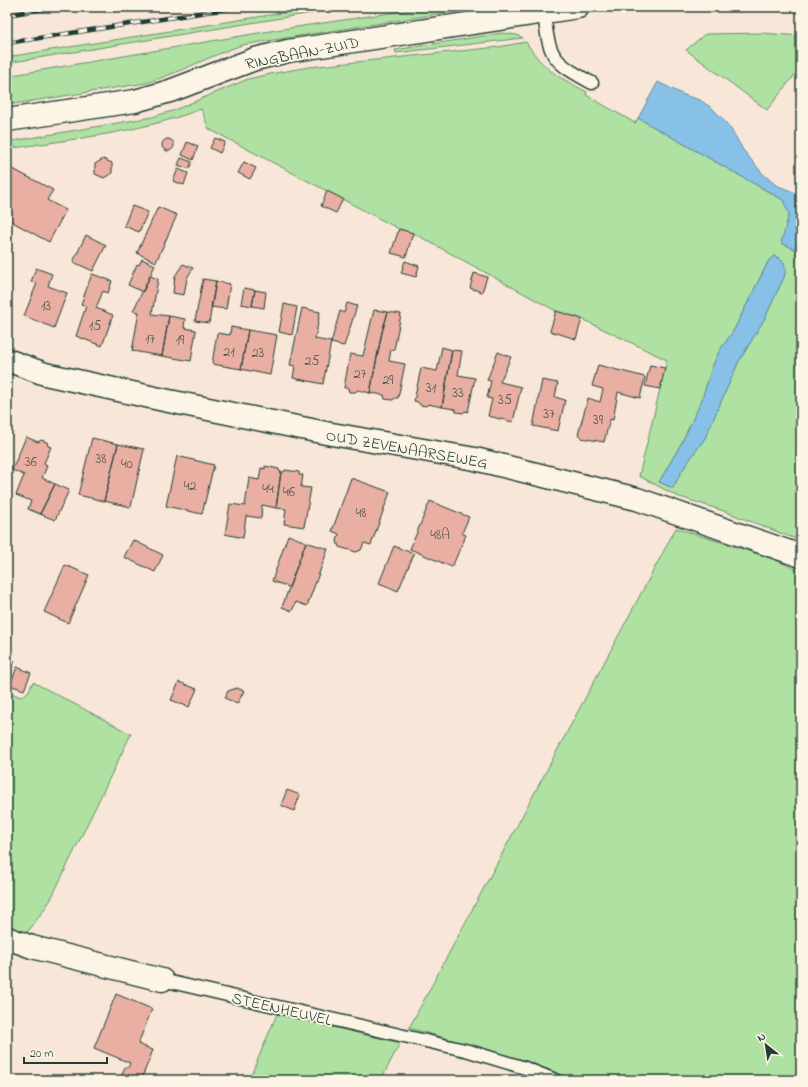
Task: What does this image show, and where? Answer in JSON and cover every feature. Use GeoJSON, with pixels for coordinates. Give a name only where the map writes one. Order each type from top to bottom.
{"type":"FeatureCollection","features":[{"type":"Feature","properties":{"kind":"street","name":"RINGBAAN-ZUID"},"geometry":{"type":"LineString","coordinates":[[7,120],[135,101],[170,91],[217,72],[255,59],[288,51],[578,7]]}},
{"type":"Feature","properties":{"kind":"street","name":"OUD ZEVENAARSEWEG"},"geometry":{"type":"LineString","coordinates":[[7,360],[45,374],[326,433],[475,459],[637,498],[801,556]]}},
{"type":"Feature","properties":{"kind":"street","name":"STEENHEUVEL"},"geometry":{"type":"LineString","coordinates":[[7,938],[32,947],[162,980]]}},
{"type":"Feature","properties":{"kind":"lane"},"geometry":{"type":"LineString","coordinates":[[544,12],[550,50],[557,62],[566,69],[592,83]]}},
{"type":"Feature","properties":{"kind":"lane","name":"STEENHEUVEL"},"geometry":{"type":"LineString","coordinates":[[162,980],[469,1051],[525,1068],[555,1080]]}},
{"type":"Feature","properties":{"kind":"green space"},"geometry":{"type":"Polygon","coordinates":[[[320,7],[348,7],[7,63],[7,57],[320,7]]]}},
{"type":"Feature","properties":{"kind":"green space"},"geometry":{"type":"Polygon","coordinates":[[[430,7],[482,7],[242,45],[146,83],[7,105],[7,76],[276,30],[430,7]]]}},
{"type":"Feature","properties":{"kind":"green space"},"geometry":{"type":"Polygon","coordinates":[[[502,33],[517,35],[523,38],[396,53],[395,50],[502,33]]]}},
{"type":"Feature","properties":{"kind":"green space"},"geometry":{"type":"Polygon","coordinates":[[[763,33],[801,36],[801,67],[767,110],[686,50],[705,34],[763,33]]]}},
{"type":"Feature","properties":{"kind":"green space"},"geometry":{"type":"Polygon","coordinates":[[[526,42],[546,67],[560,77],[587,92],[586,95],[635,123],[638,118],[783,200],[790,217],[794,249],[801,235],[801,541],[724,511],[677,496],[639,476],[667,360],[582,319],[556,311],[413,233],[399,229],[209,129],[201,109],[130,130],[7,149],[7,142],[152,117],[172,111],[248,79],[275,73],[309,67],[498,47],[526,42]],[[774,256],[769,260],[734,330],[720,350],[713,365],[701,402],[681,444],[659,482],[673,488],[681,472],[705,438],[738,363],[765,318],[784,277],[779,258],[774,256]]]}},
{"type":"Feature","properties":{"kind":"green space"},"geometry":{"type":"Polygon","coordinates":[[[676,528],[774,559],[801,572],[801,1080],[576,1080],[523,1060],[409,1028],[676,528]]]}},
{"type":"Feature","properties":{"kind":"green space"},"geometry":{"type":"Polygon","coordinates":[[[33,682],[131,734],[50,901],[31,928],[21,937],[7,934],[7,691],[21,697],[28,692],[33,682]]]}},
{"type":"Feature","properties":{"kind":"green space"},"geometry":{"type":"Polygon","coordinates":[[[277,1014],[400,1043],[381,1080],[249,1080],[277,1014]]]}},
{"type":"Feature","properties":{"kind":"water"},"geometry":{"type":"Polygon","coordinates":[[[658,82],[684,95],[700,100],[713,109],[730,127],[743,150],[763,174],[776,185],[801,195],[801,235],[794,249],[781,243],[789,214],[783,200],[638,118],[658,82]]]}},
{"type":"Feature","properties":{"kind":"water"},"geometry":{"type":"Polygon","coordinates":[[[774,256],[784,262],[786,270],[784,277],[765,318],[738,363],[705,438],[681,472],[673,488],[659,482],[681,444],[701,402],[713,365],[720,350],[734,330],[769,260],[774,256]]]}},
{"type":"Feature","properties":{"kind":"building"},"geometry":{"type":"Polygon","coordinates":[[[215,138],[225,142],[220,153],[210,148],[215,138]]]}},
{"type":"Feature","properties":{"kind":"building"},"geometry":{"type":"Polygon","coordinates":[[[166,139],[170,139],[174,145],[170,151],[166,151],[162,147],[162,143],[166,139]]]}},
{"type":"Feature","properties":{"kind":"building"},"geometry":{"type":"Polygon","coordinates":[[[187,142],[198,146],[193,160],[182,155],[187,142]]]}},
{"type":"Feature","properties":{"kind":"building"},"geometry":{"type":"Polygon","coordinates":[[[181,158],[192,162],[189,169],[178,165],[181,158]]]}},
{"type":"Feature","properties":{"kind":"building"},"geometry":{"type":"Polygon","coordinates":[[[103,159],[112,163],[112,173],[104,178],[95,174],[95,164],[103,159]]]}},
{"type":"Feature","properties":{"kind":"building"},"geometry":{"type":"Polygon","coordinates":[[[244,162],[256,168],[250,179],[238,173],[244,162]]]}},
{"type":"Feature","properties":{"kind":"building"},"geometry":{"type":"Polygon","coordinates":[[[7,166],[53,190],[47,200],[66,210],[49,242],[7,219],[7,166]]]}},
{"type":"Feature","properties":{"kind":"building"},"geometry":{"type":"Polygon","coordinates":[[[178,169],[188,173],[184,185],[173,181],[178,169]]]}},
{"type":"Feature","properties":{"kind":"building"},"geometry":{"type":"Polygon","coordinates":[[[327,191],[343,199],[336,213],[321,206],[327,191]]]}},
{"type":"Feature","properties":{"kind":"building"},"geometry":{"type":"Polygon","coordinates":[[[132,206],[148,212],[139,232],[124,226],[132,206]]]}},
{"type":"Feature","properties":{"kind":"building"},"geometry":{"type":"Polygon","coordinates":[[[158,207],[177,215],[156,262],[137,253],[158,207]]]}},
{"type":"Feature","properties":{"kind":"building"},"geometry":{"type":"Polygon","coordinates":[[[399,229],[413,233],[406,257],[391,253],[399,229]]]}},
{"type":"Feature","properties":{"kind":"building"},"geometry":{"type":"Polygon","coordinates":[[[86,235],[106,245],[93,271],[73,262],[86,235]]]}},
{"type":"Feature","properties":{"kind":"building"},"geometry":{"type":"Polygon","coordinates":[[[142,259],[155,265],[143,292],[128,285],[137,264],[139,265],[142,259]]]}},
{"type":"Feature","properties":{"kind":"building"},"geometry":{"type":"Polygon","coordinates":[[[405,261],[419,266],[416,277],[401,273],[405,261]]]}},
{"type":"Feature","properties":{"kind":"building"},"geometry":{"type":"Polygon","coordinates":[[[183,264],[193,268],[187,278],[184,295],[173,293],[175,276],[183,264]]]}},
{"type":"Feature","properties":{"kind":"building"},"geometry":{"type":"Polygon","coordinates":[[[36,268],[52,274],[48,286],[67,293],[54,328],[24,316],[37,283],[31,282],[36,268]]]}},
{"type":"Feature","properties":{"kind":"building"},"geometry":{"type":"Polygon","coordinates":[[[474,273],[487,277],[482,292],[470,288],[474,273]]]}},
{"type":"Feature","properties":{"kind":"building"},"geometry":{"type":"Polygon","coordinates":[[[92,274],[112,281],[108,293],[103,291],[96,308],[113,315],[102,346],[76,336],[86,306],[81,304],[92,274]]]}},
{"type":"Feature","properties":{"kind":"building"},"geometry":{"type":"Polygon","coordinates":[[[150,276],[158,279],[152,314],[169,316],[162,356],[132,351],[139,312],[133,311],[150,276]]]}},
{"type":"Feature","properties":{"kind":"building"},"geometry":{"type":"Polygon","coordinates":[[[203,279],[216,281],[209,323],[195,321],[203,279]]]}},
{"type":"Feature","properties":{"kind":"building"},"geometry":{"type":"Polygon","coordinates":[[[216,281],[230,284],[226,309],[211,307],[216,281]]]}},
{"type":"Feature","properties":{"kind":"building"},"geometry":{"type":"Polygon","coordinates":[[[244,288],[255,290],[252,306],[241,304],[244,288]]]}},
{"type":"Feature","properties":{"kind":"building"},"geometry":{"type":"Polygon","coordinates":[[[255,290],[266,292],[264,308],[252,306],[255,290]]]}},
{"type":"Feature","properties":{"kind":"building"},"geometry":{"type":"Polygon","coordinates":[[[347,303],[357,306],[344,346],[331,343],[340,311],[344,313],[347,303]]]}},
{"type":"Feature","properties":{"kind":"building"},"geometry":{"type":"Polygon","coordinates":[[[284,304],[297,307],[292,335],[279,332],[284,304]]]}},
{"type":"Feature","properties":{"kind":"building"},"geometry":{"type":"Polygon","coordinates":[[[302,308],[320,312],[315,339],[331,342],[323,384],[293,378],[295,366],[290,365],[302,308]]]}},
{"type":"Feature","properties":{"kind":"building"},"geometry":{"type":"Polygon","coordinates":[[[374,310],[388,312],[382,332],[370,393],[358,390],[355,392],[349,392],[348,388],[344,388],[350,354],[363,356],[374,310]]]}},
{"type":"Feature","properties":{"kind":"building"},"geometry":{"type":"Polygon","coordinates":[[[556,311],[582,319],[576,339],[550,331],[556,311]]]}},
{"type":"Feature","properties":{"kind":"building"},"geometry":{"type":"Polygon","coordinates":[[[388,312],[401,314],[394,350],[391,349],[389,361],[405,364],[398,398],[393,400],[385,399],[384,395],[370,393],[382,332],[388,312]]]}},
{"type":"Feature","properties":{"kind":"building"},"geometry":{"type":"Polygon","coordinates":[[[169,316],[185,319],[184,328],[196,330],[191,361],[162,356],[169,316]]]}},
{"type":"Feature","properties":{"kind":"building"},"geometry":{"type":"Polygon","coordinates":[[[231,327],[248,330],[241,369],[212,364],[217,333],[230,335],[231,327]]]}},
{"type":"Feature","properties":{"kind":"building"},"geometry":{"type":"Polygon","coordinates":[[[248,330],[277,335],[270,375],[241,369],[248,330]]]}},
{"type":"Feature","properties":{"kind":"building"},"geometry":{"type":"Polygon","coordinates":[[[442,347],[452,350],[442,407],[428,404],[426,406],[420,405],[418,402],[414,401],[421,368],[437,371],[442,347]]]}},
{"type":"Feature","properties":{"kind":"building"},"geometry":{"type":"Polygon","coordinates":[[[452,350],[462,351],[458,375],[475,378],[468,412],[456,412],[455,409],[442,407],[452,350]]]}},
{"type":"Feature","properties":{"kind":"building"},"geometry":{"type":"Polygon","coordinates":[[[498,352],[511,357],[500,382],[521,387],[513,422],[488,416],[492,399],[487,398],[491,381],[487,380],[498,352]]]}},
{"type":"Feature","properties":{"kind":"building"},"geometry":{"type":"Polygon","coordinates":[[[598,365],[645,377],[640,398],[618,392],[613,420],[610,419],[604,442],[581,438],[581,436],[578,435],[588,398],[600,402],[603,389],[592,386],[598,365]]]}},
{"type":"Feature","properties":{"kind":"building"},"geometry":{"type":"Polygon","coordinates":[[[650,365],[665,368],[660,389],[645,386],[650,365]]]}},
{"type":"Feature","properties":{"kind":"building"},"geometry":{"type":"Polygon","coordinates":[[[542,380],[558,383],[555,397],[565,400],[558,431],[533,426],[542,380]]]}},
{"type":"Feature","properties":{"kind":"building"},"geometry":{"type":"Polygon","coordinates":[[[26,437],[38,442],[41,440],[47,442],[48,446],[51,447],[44,463],[47,466],[42,478],[55,484],[40,514],[28,509],[31,501],[16,495],[24,475],[12,470],[26,437]]]}},
{"type":"Feature","properties":{"kind":"building"},"geometry":{"type":"Polygon","coordinates":[[[92,438],[118,444],[104,501],[78,495],[92,438]]]}},
{"type":"Feature","properties":{"kind":"building"},"geometry":{"type":"Polygon","coordinates":[[[118,444],[144,449],[131,507],[104,501],[118,444]]]}},
{"type":"Feature","properties":{"kind":"building"},"geometry":{"type":"Polygon","coordinates":[[[177,456],[214,465],[202,514],[166,506],[177,456]]]}},
{"type":"Feature","properties":{"kind":"building"},"geometry":{"type":"Polygon","coordinates":[[[265,466],[279,469],[281,472],[276,508],[262,505],[261,518],[246,516],[243,538],[225,534],[230,504],[245,506],[249,478],[259,480],[261,468],[265,469],[265,466]]]}},
{"type":"Feature","properties":{"kind":"building"},"geometry":{"type":"Polygon","coordinates":[[[285,470],[299,472],[299,475],[303,475],[301,487],[311,488],[304,527],[284,524],[286,509],[276,508],[281,472],[284,472],[285,470]]]}},
{"type":"Feature","properties":{"kind":"building"},"geometry":{"type":"Polygon","coordinates":[[[351,478],[390,492],[371,545],[364,543],[361,550],[356,552],[339,547],[337,541],[339,534],[332,531],[351,478]]]}},
{"type":"Feature","properties":{"kind":"building"},"geometry":{"type":"Polygon","coordinates":[[[55,484],[69,490],[55,520],[40,514],[55,484]]]}},
{"type":"Feature","properties":{"kind":"building"},"geometry":{"type":"Polygon","coordinates":[[[430,501],[469,517],[462,533],[466,535],[452,567],[410,549],[430,501]]]}},
{"type":"Feature","properties":{"kind":"building"},"geometry":{"type":"Polygon","coordinates":[[[288,535],[306,542],[289,587],[272,581],[288,535]]]}},
{"type":"Feature","properties":{"kind":"building"},"geometry":{"type":"Polygon","coordinates":[[[133,540],[163,555],[155,572],[124,557],[133,540]]]}},
{"type":"Feature","properties":{"kind":"building"},"geometry":{"type":"Polygon","coordinates":[[[306,542],[328,549],[307,606],[296,602],[292,611],[282,607],[306,542]]]}},
{"type":"Feature","properties":{"kind":"building"},"geometry":{"type":"Polygon","coordinates":[[[394,546],[414,554],[398,591],[379,583],[394,546]]]}},
{"type":"Feature","properties":{"kind":"building"},"geometry":{"type":"Polygon","coordinates":[[[65,565],[89,575],[68,623],[44,612],[65,565]]]}},
{"type":"Feature","properties":{"kind":"building"},"geometry":{"type":"Polygon","coordinates":[[[7,657],[15,661],[8,674],[7,673],[7,657]]]}},
{"type":"Feature","properties":{"kind":"building"},"geometry":{"type":"Polygon","coordinates":[[[17,667],[31,673],[24,690],[10,685],[17,667]]]}},
{"type":"Feature","properties":{"kind":"building"},"geometry":{"type":"Polygon","coordinates":[[[179,682],[197,689],[189,707],[171,700],[179,682]]]}},
{"type":"Feature","properties":{"kind":"building"},"geometry":{"type":"Polygon","coordinates":[[[237,688],[244,691],[237,704],[225,698],[228,691],[237,688]]]}},
{"type":"Feature","properties":{"kind":"building"},"geometry":{"type":"Polygon","coordinates":[[[287,790],[300,795],[294,811],[281,805],[287,790]]]}},
{"type":"Feature","properties":{"kind":"building"},"geometry":{"type":"Polygon","coordinates":[[[116,994],[152,1009],[138,1044],[153,1050],[141,1080],[120,1080],[125,1067],[128,1068],[130,1063],[94,1048],[116,994]]]}},
{"type":"Feature","properties":{"kind":"railway"},"geometry":{"type":"LineString","coordinates":[[7,15],[56,7]]}},
{"type":"Feature","properties":{"kind":"railway"},"geometry":{"type":"LineString","coordinates":[[7,43],[239,7]]}}]}
